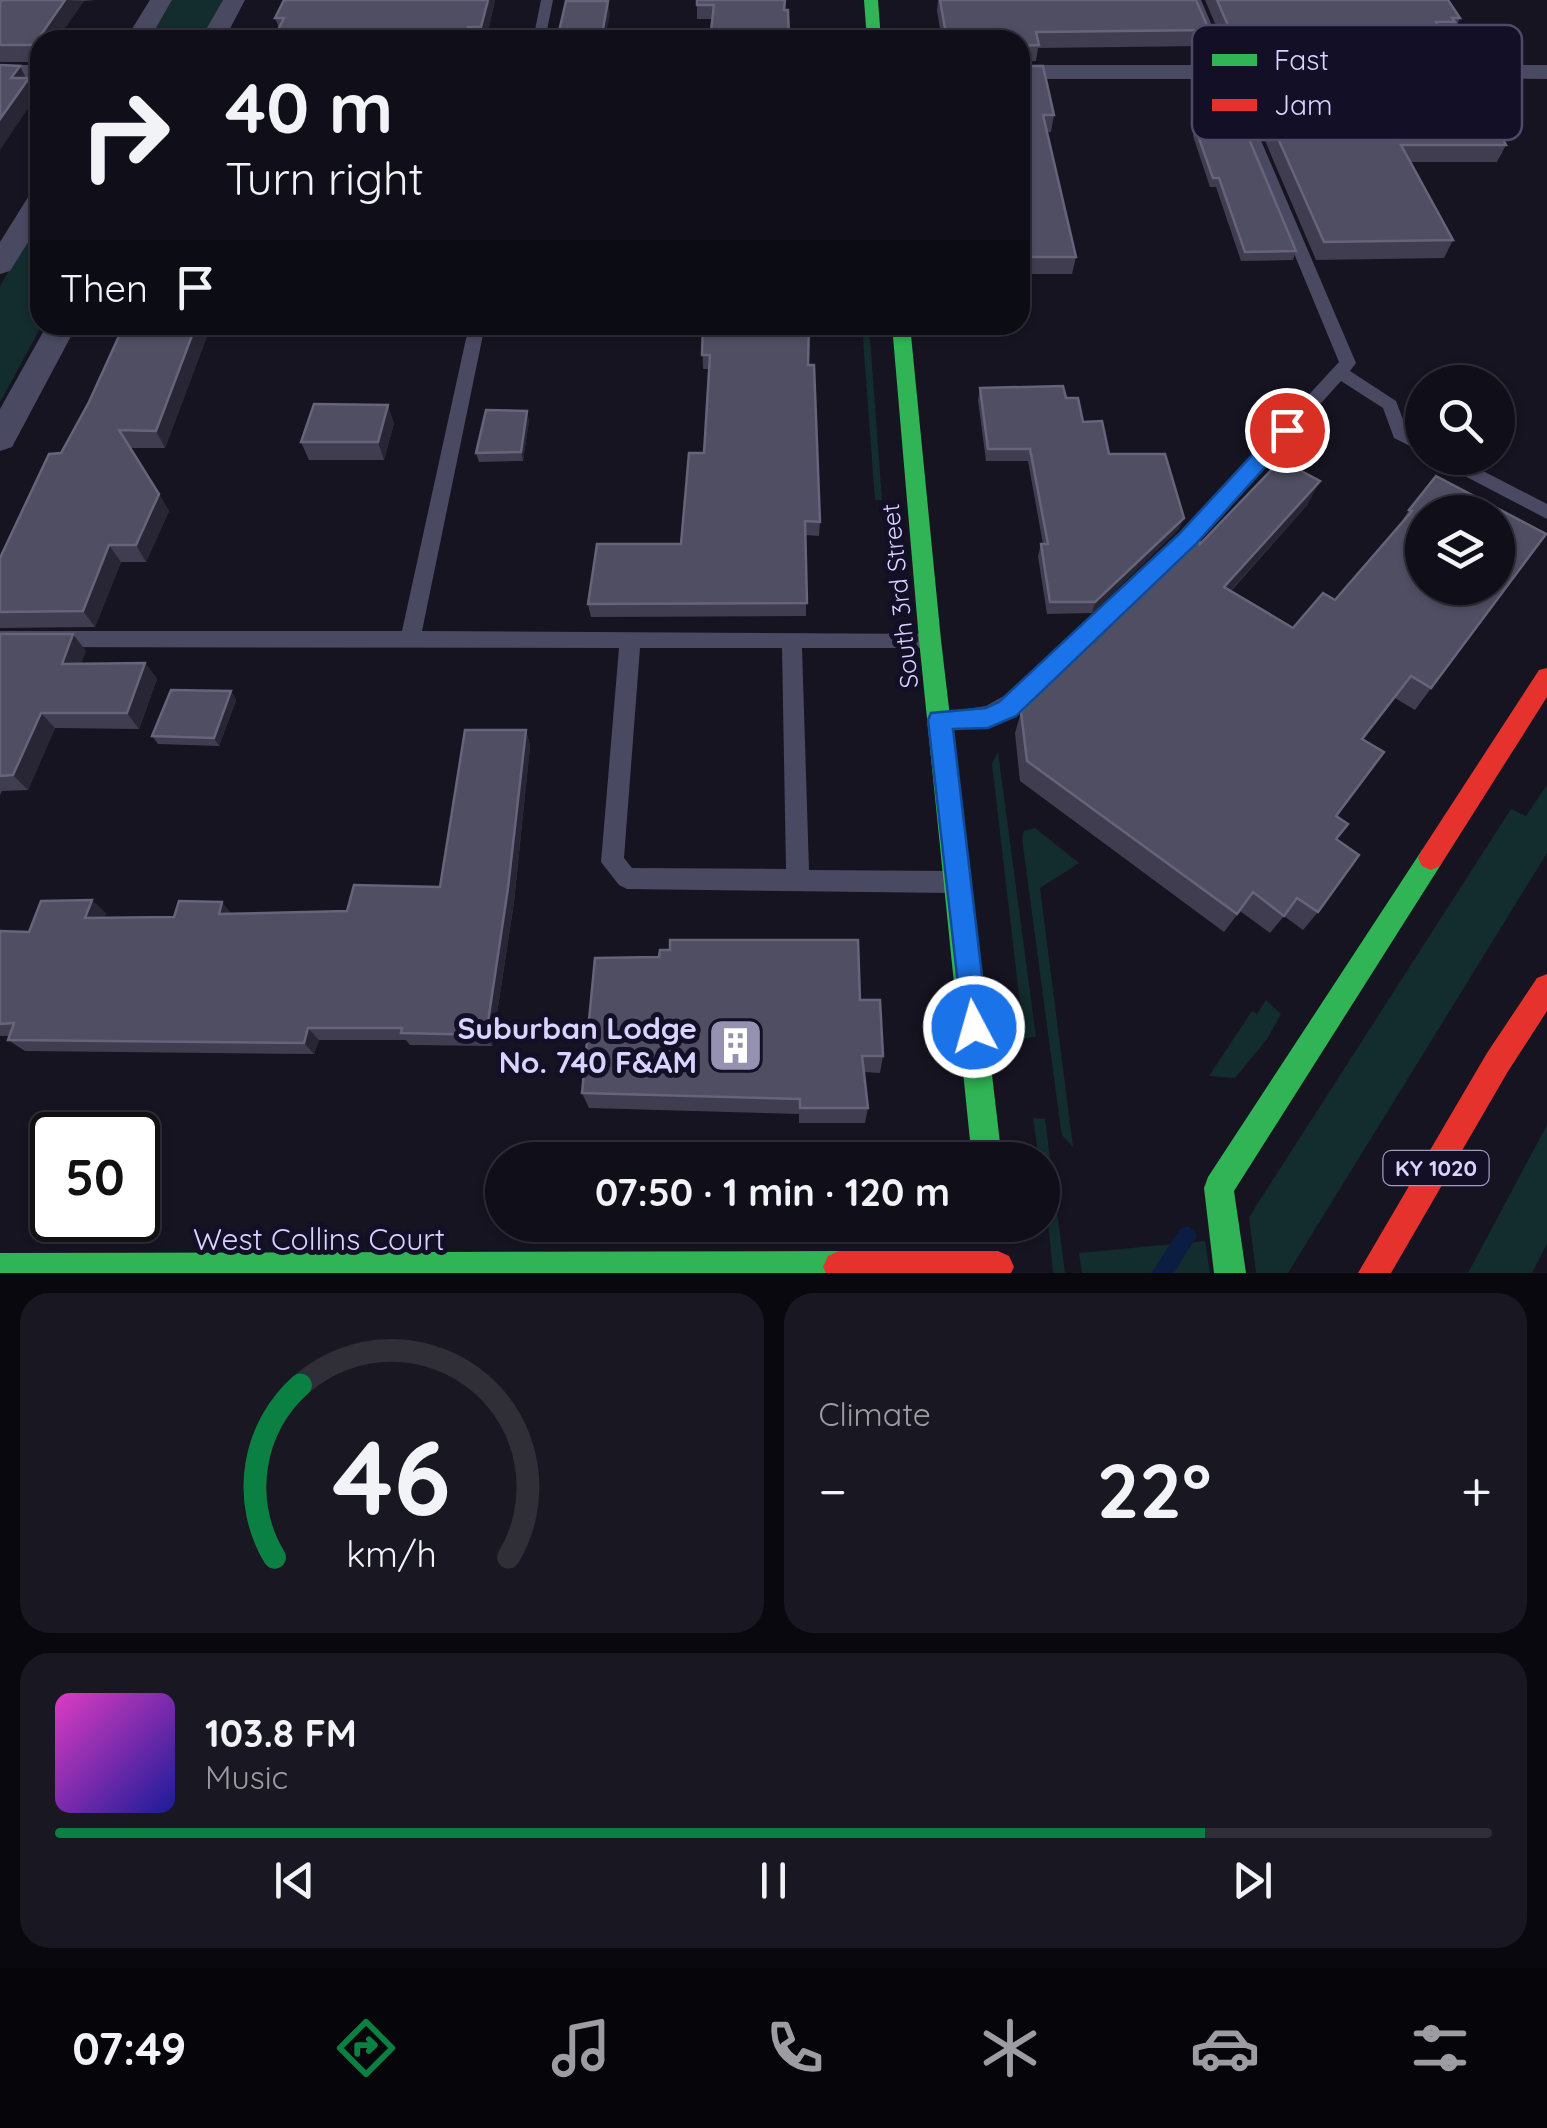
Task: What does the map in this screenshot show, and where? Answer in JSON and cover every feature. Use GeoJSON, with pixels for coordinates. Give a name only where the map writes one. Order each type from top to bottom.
{"type":"FeatureCollection","features":[{"type":"Feature","properties":{"kind":"main road"},"geometry":{"type":"LineString","coordinates":[[870,0],[873,30]]}},
{"type":"Feature","properties":{"kind":"main road","name":"South 3rd Street"},"geometry":{"type":"LineString","coordinates":[[902,335],[930,640],[985,1142]]}},
{"type":"Feature","properties":{"kind":"main road"},"geometry":{"type":"LineString","coordinates":[[1230,1273],[1219,1188],[1547,677]]}},
{"type":"Feature","properties":{"kind":"main road","name":"KY 1020"},"geometry":{"type":"LineString","coordinates":[[1374,1273],[1547,987]]}},
{"type":"Feature","properties":{"kind":"main road"},"geometry":{"type":"LineString","coordinates":[[995,1242],[998,1270]]}},
{"type":"Feature","properties":{"kind":"main road","name":"West Collins Court"},"geometry":{"type":"LineString","coordinates":[[0,1269],[998,1270]]}},
{"type":"Feature","properties":{"kind":"street"},"geometry":{"type":"LineString","coordinates":[[143,30],[161,0]]}},
{"type":"Feature","properties":{"kind":"street"},"geometry":{"type":"LineString","coordinates":[[218,30],[234,0]]}},
{"type":"Feature","properties":{"kind":"street"},"geometry":{"type":"LineString","coordinates":[[0,72],[30,72]]}},
{"type":"Feature","properties":{"kind":"street"},"geometry":{"type":"LineString","coordinates":[[1030,72],[1192,72]]}},
{"type":"Feature","properties":{"kind":"street"},"geometry":{"type":"LineString","coordinates":[[0,265],[30,216]]}},
{"type":"Feature","properties":{"kind":"street"},"geometry":{"type":"LineString","coordinates":[[0,439],[57,335]]}},
{"type":"Feature","properties":{"kind":"lane"},"geometry":{"type":"LineString","coordinates":[[540,30],[547,0]]}},
{"type":"Feature","properties":{"kind":"lane"},"geometry":{"type":"LineString","coordinates":[[1194,0],[1205,25]]}},
{"type":"Feature","properties":{"kind":"lane"},"geometry":{"type":"LineString","coordinates":[[940,720],[988,718],[1016,701],[1187,539],[1348,363],[1255,140]]}},
{"type":"Feature","properties":{"kind":"lane"},"geometry":{"type":"LineString","coordinates":[[410,641],[475,335]]}},
{"type":"Feature","properties":{"kind":"lane"},"geometry":{"type":"LineString","coordinates":[[1340,372],[1390,404],[1400,434],[1405,437]]}},
{"type":"Feature","properties":{"kind":"lane"},"geometry":{"type":"LineString","coordinates":[[1476,475],[1547,512]]}},
{"type":"Feature","properties":{"kind":"lane"},"geometry":{"type":"LineString","coordinates":[[0,639],[930,640]]}},
{"type":"Feature","properties":{"kind":"lane"},"geometry":{"type":"LineString","coordinates":[[792,640],[798,879]]}},
{"type":"Feature","properties":{"kind":"lane"},"geometry":{"type":"LineString","coordinates":[[630,641],[612,862],[626,878],[959,882]]}},
{"type":"Feature","properties":{"kind":"green space"},"geometry":{"type":"Polygon","coordinates":[[[172,0],[223,0],[206,30],[155,30],[172,0]]]}},
{"type":"Feature","properties":{"kind":"green space"},"geometry":{"type":"Polygon","coordinates":[[[30,236],[30,335],[37,335],[0,402],[0,286],[30,236]]]}},
{"type":"Feature","properties":{"kind":"green space"},"geometry":{"type":"Polygon","coordinates":[[[863,335],[870,335],[882,500],[875,500],[863,335]]]}},
{"type":"Feature","properties":{"kind":"green space"},"geometry":{"type":"Polygon","coordinates":[[[998,752],[1036,1037],[1024,1038],[992,764],[998,752]]]}},
{"type":"Feature","properties":{"kind":"green space"},"geometry":{"type":"Polygon","coordinates":[[[1547,785],[1547,853],[1288,1273],[1256,1273],[1249,1217],[1511,809],[1526,816],[1547,785]]]}},
{"type":"Feature","properties":{"kind":"green space"},"geometry":{"type":"Polygon","coordinates":[[[1035,828],[1079,863],[1040,888],[1073,1147],[1062,1135],[1060,1123],[1022,838],[1024,831],[1035,828]]]}},
{"type":"Feature","properties":{"kind":"green space"},"geometry":{"type":"Polygon","coordinates":[[[1266,1000],[1281,1014],[1267,1039],[1235,1078],[1209,1076],[1252,1011],[1257,1014],[1266,1000]]]}},
{"type":"Feature","properties":{"kind":"green space"},"geometry":{"type":"Polygon","coordinates":[[[1033,1118],[1045,1119],[1048,1142],[1036,1142],[1033,1118]]]}},
{"type":"Feature","properties":{"kind":"green space"},"geometry":{"type":"Polygon","coordinates":[[[1547,1125],[1547,1244],[1532,1273],[1468,1273],[1547,1125]]]}},
{"type":"Feature","properties":{"kind":"green space"},"geometry":{"type":"Polygon","coordinates":[[[1060,1234],[1065,1273],[1053,1273],[1050,1242],[1060,1242],[1060,1234]]]}},
{"type":"Feature","properties":{"kind":"green space"},"geometry":{"type":"Polygon","coordinates":[[[1205,1241],[1210,1273],[1082,1273],[1079,1253],[1205,1241]]]}},
{"type":"Feature","properties":{"kind":"building"},"geometry":{"type":"Polygon","coordinates":[[[65,0],[44,30],[30,30],[30,45],[0,45],[0,2],[65,0]]]}},
{"type":"Feature","properties":{"kind":"building"},"geometry":{"type":"Polygon","coordinates":[[[284,0],[488,0],[481,27],[467,30],[278,30],[284,18],[275,18],[284,0]]]}},
{"type":"Feature","properties":{"kind":"building"},"geometry":{"type":"Polygon","coordinates":[[[697,0],[785,0],[789,30],[711,30],[714,5],[697,5],[697,0]]]}},
{"type":"Feature","properties":{"kind":"building"},"geometry":{"type":"Polygon","coordinates":[[[940,0],[1196,0],[1207,25],[1192,25],[1192,30],[1036,32],[1039,45],[1030,45],[1030,30],[945,30],[940,0]]]}},
{"type":"Feature","properties":{"kind":"building"},"geometry":{"type":"Polygon","coordinates":[[[1217,0],[1448,0],[1460,18],[1452,18],[1455,22],[1436,22],[1438,25],[1228,25],[1217,0]]]}},
{"type":"Feature","properties":{"kind":"building"},"geometry":{"type":"Polygon","coordinates":[[[566,1],[608,1],[603,30],[559,30],[566,1]]]}},
{"type":"Feature","properties":{"kind":"building"},"geometry":{"type":"Polygon","coordinates":[[[0,65],[20,66],[11,78],[29,78],[0,119],[0,65]]]}},
{"type":"Feature","properties":{"kind":"building"},"geometry":{"type":"Polygon","coordinates":[[[1030,66],[1043,66],[1054,115],[1043,115],[1076,257],[1030,257],[1030,66]]]}},
{"type":"Feature","properties":{"kind":"building"},"geometry":{"type":"Polygon","coordinates":[[[1200,140],[1249,140],[1296,251],[1245,252],[1219,178],[1213,178],[1200,140]]]}},
{"type":"Feature","properties":{"kind":"building"},"geometry":{"type":"Polygon","coordinates":[[[1279,140],[1503,140],[1506,145],[1401,145],[1453,240],[1324,242],[1279,140]]]}},
{"type":"Feature","properties":{"kind":"building"},"geometry":{"type":"Polygon","coordinates":[[[119,335],[192,335],[156,431],[119,430],[159,494],[136,545],[109,545],[83,611],[0,612],[0,558],[49,454],[61,453],[119,335]]]}},
{"type":"Feature","properties":{"kind":"building"},"geometry":{"type":"Polygon","coordinates":[[[703,335],[809,335],[808,365],[814,365],[820,522],[805,521],[807,603],[588,604],[597,544],[681,544],[689,453],[704,453],[710,355],[702,355],[703,335]]]}},
{"type":"Feature","properties":{"kind":"building"},"geometry":{"type":"Polygon","coordinates":[[[1063,386],[1066,398],[1078,398],[1083,422],[1102,421],[1109,454],[1165,454],[1184,518],[1095,602],[1050,602],[1041,544],[1048,544],[1030,449],[988,449],[980,388],[1063,386]]]}},
{"type":"Feature","properties":{"kind":"building"},"geometry":{"type":"Polygon","coordinates":[[[314,404],[388,405],[378,442],[301,442],[314,404]]]}},
{"type":"Feature","properties":{"kind":"building"},"geometry":{"type":"Polygon","coordinates":[[[486,410],[527,411],[521,452],[476,453],[486,410]]]}},
{"type":"Feature","properties":{"kind":"building"},"geometry":{"type":"Polygon","coordinates":[[[1281,460],[1320,481],[1224,587],[1293,628],[1323,593],[1335,600],[1405,519],[1405,605],[1493,605],[1431,688],[1411,676],[1362,739],[1384,752],[1336,816],[1348,824],[1336,839],[1359,855],[1318,912],[1297,898],[1284,916],[1253,892],[1237,914],[1027,761],[1021,712],[1197,533],[1200,544],[1281,460]]]}},
{"type":"Feature","properties":{"kind":"building"},"geometry":{"type":"Polygon","coordinates":[[[1436,476],[1472,495],[1421,495],[1436,476]]]}},
{"type":"Feature","properties":{"kind":"building"},"geometry":{"type":"Polygon","coordinates":[[[1515,518],[1546,534],[1515,576],[1515,518]]]}},
{"type":"Feature","properties":{"kind":"building"},"geometry":{"type":"Polygon","coordinates":[[[0,634],[73,634],[62,664],[145,663],[127,713],[41,713],[13,775],[0,776],[0,634]]]}},
{"type":"Feature","properties":{"kind":"building"},"geometry":{"type":"Polygon","coordinates":[[[171,690],[231,691],[214,738],[152,736],[171,690]]]}},
{"type":"Feature","properties":{"kind":"building"},"geometry":{"type":"Polygon","coordinates":[[[465,730],[526,730],[486,1035],[401,1033],[402,1028],[308,1028],[304,1043],[8,1040],[14,1023],[0,1024],[0,931],[29,932],[41,901],[92,900],[85,918],[174,917],[179,901],[222,902],[219,914],[347,911],[354,885],[440,887],[465,730]]]}},
{"type":"Feature","properties":{"kind":"building","name":"Suburban Lodge No. 740 F&AM"},"geometry":{"type":"Polygon","coordinates":[[[670,940],[858,940],[860,1000],[880,1000],[883,1056],[862,1056],[868,1108],[800,1108],[800,1099],[582,1093],[595,958],[659,957],[660,950],[670,950],[670,940]]]}},
{"type":"Feature","properties":{"kind":"waterway"},"geometry":{"type":"LineString","coordinates":[[1161,1273],[1187,1236]]}},
{"type":"Feature","properties":{"kind":"traffic: fast"},"geometry":{"type":"LineString","coordinates":[[871,0],[873,30]]}},
{"type":"Feature","properties":{"kind":"traffic: fast"},"geometry":{"type":"LineString","coordinates":[[902,335],[930,640],[985,1142]]}},
{"type":"Feature","properties":{"kind":"traffic: fast"},"geometry":{"type":"LineString","coordinates":[[1230,1273],[1219,1188],[1431,858]]}},
{"type":"Feature","properties":{"kind":"traffic: fast"},"geometry":{"type":"LineString","coordinates":[[0,1269],[839,1267]]}},
{"type":"Feature","properties":{"kind":"traffic: jam"},"geometry":{"type":"LineString","coordinates":[[1431,858],[1547,677]]}},
{"type":"Feature","properties":{"kind":"traffic: jam"},"geometry":{"type":"LineString","coordinates":[[1374,1273],[1497,1063],[1547,987]]}},
{"type":"Feature","properties":{"kind":"traffic: jam"},"geometry":{"type":"LineString","coordinates":[[839,1267],[998,1267]]}},
{"type":"Feature","properties":{"kind":"place","name":"Suburban Lodge No. 740 F&AM"},"geometry":{"type":"Point","coordinates":[736,1045]}},
{"type":"Feature","properties":{"kind":"route"},"geometry":{"type":"LineString","coordinates":[[974,1027],[940,720],[988,718],[1008,709],[1187,539],[1287,430]]}}]}
